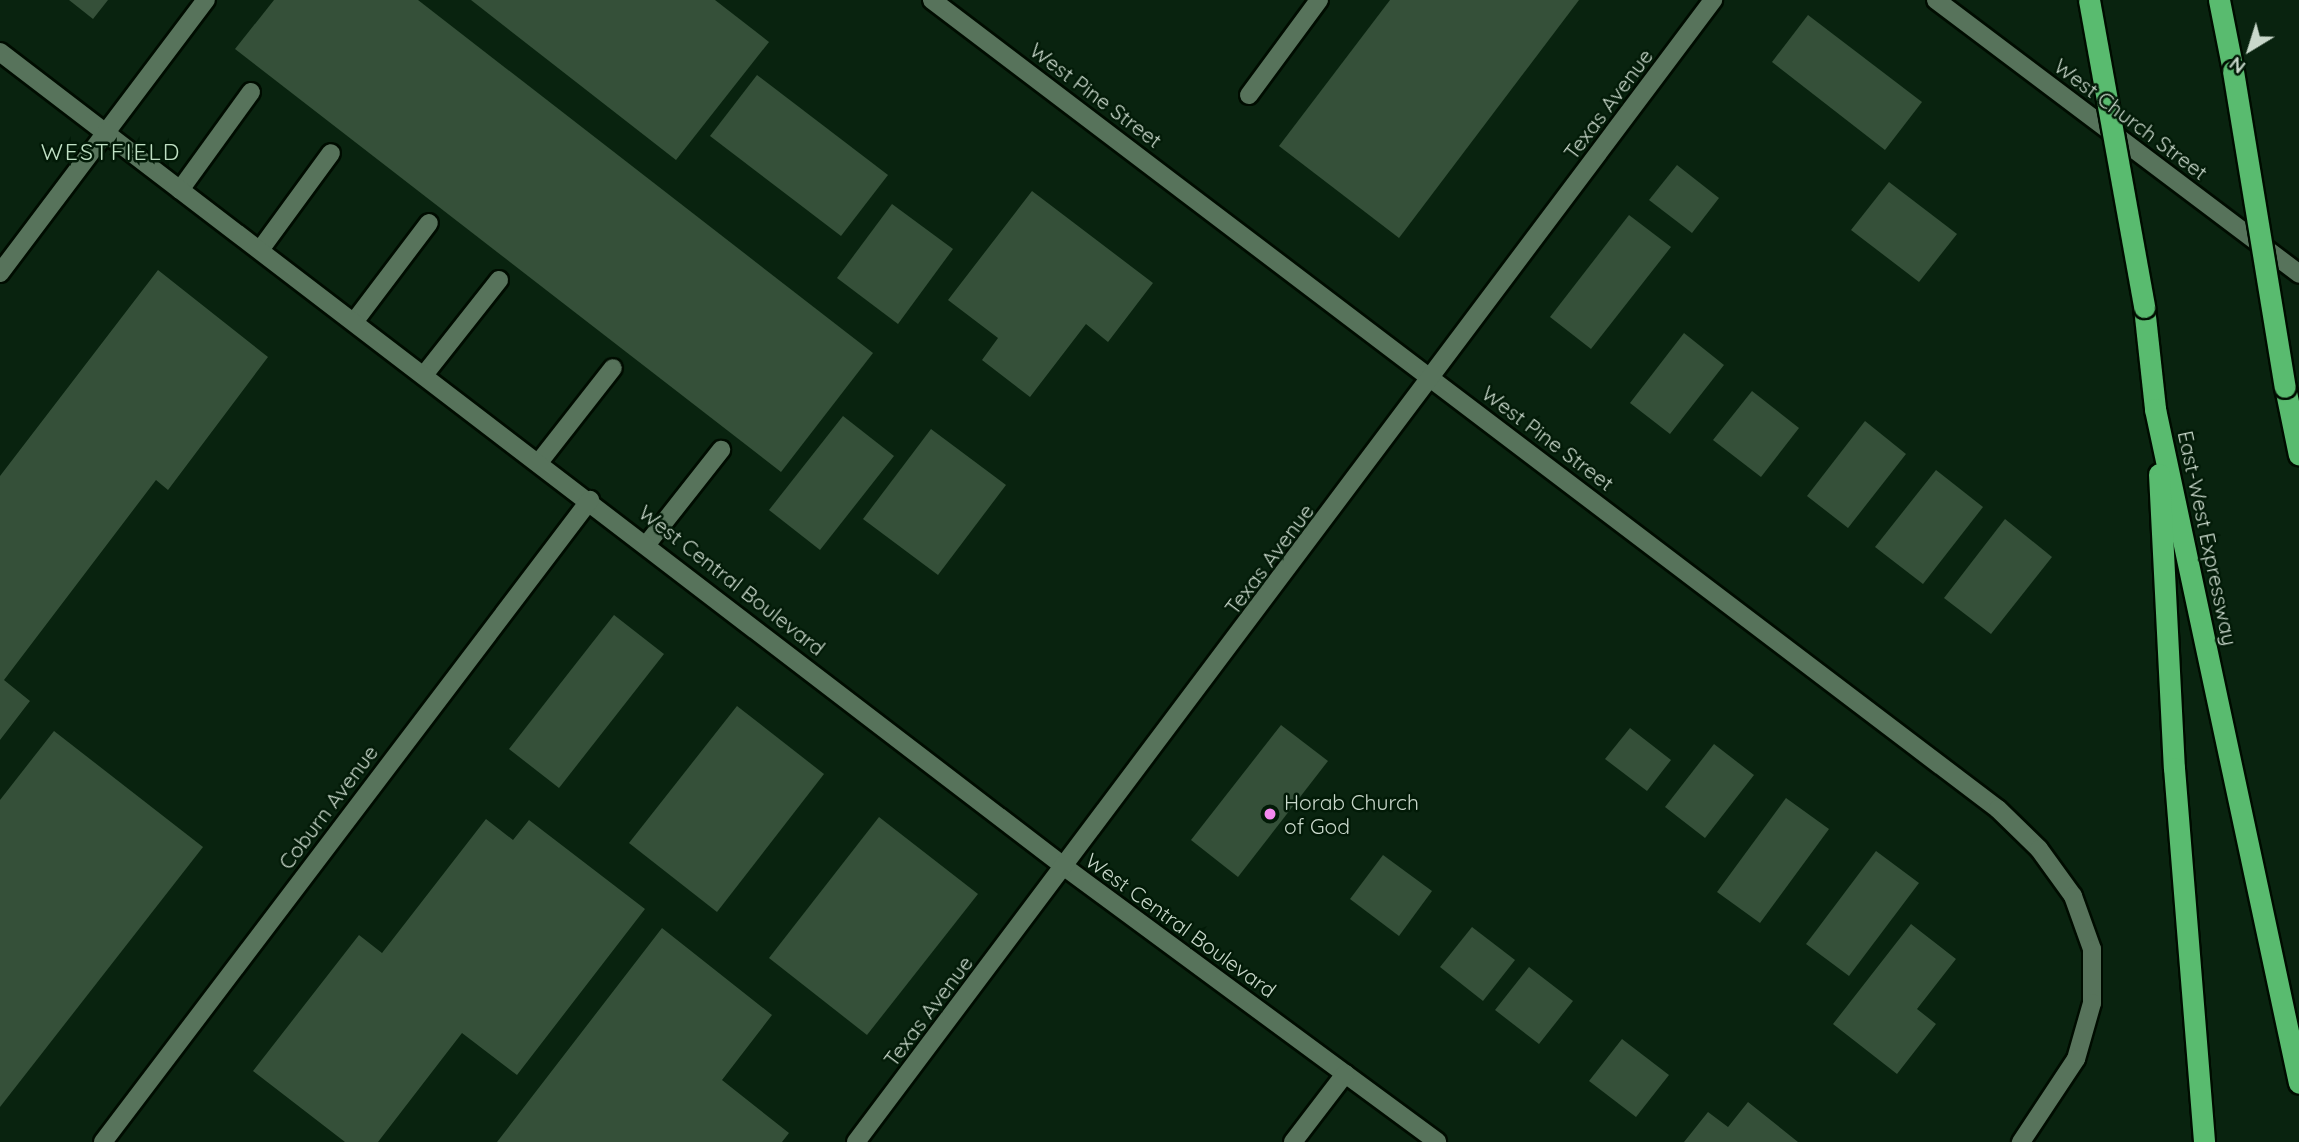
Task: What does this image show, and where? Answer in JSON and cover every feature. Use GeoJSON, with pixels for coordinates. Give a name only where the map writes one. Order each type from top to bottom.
{"type":"FeatureCollection","features":[{"type":"Feature","properties":{"kind":"highway","name":"East-West Expressway"},"geometry":{"type":"LineString","coordinates":[[2089,0],[2144,307],[2155,409],[2299,1083]]}},
{"type":"Feature","properties":{"kind":"highway"},"geometry":{"type":"LineString","coordinates":[[2219,0],[2299,455]]}},
{"type":"Feature","properties":{"kind":"highway"},"geometry":{"type":"LineString","coordinates":[[2285,387],[2299,421]]}},
{"type":"Feature","properties":{"kind":"highway"},"geometry":{"type":"LineString","coordinates":[[2155,409],[2174,768],[2204,1142]]}},
{"type":"Feature","properties":{"kind":"street"},"geometry":{"type":"LineString","coordinates":[[0,273],[206,0]]}},
{"type":"Feature","properties":{"kind":"street","name":"West Pine Street"},"geometry":{"type":"LineString","coordinates":[[932,0],[1998,809],[2039,849],[2073,896],[2092,949],[2092,1003],[2076,1059],[2021,1142]]}},
{"type":"Feature","properties":{"kind":"street"},"geometry":{"type":"LineString","coordinates":[[1249,95],[1319,0]]}},
{"type":"Feature","properties":{"kind":"street","name":"Texas Avenue"},"geometry":{"type":"LineString","coordinates":[[856,1142],[1066,868],[1713,0]]}},
{"type":"Feature","properties":{"kind":"street","name":"West Church Street"},"geometry":{"type":"LineString","coordinates":[[1936,0],[2299,274]]}},
{"type":"Feature","properties":{"kind":"street","name":"West Central Boulevard"},"geometry":{"type":"LineString","coordinates":[[0,52],[540,461],[1066,868],[1437,1142]]}},
{"type":"Feature","properties":{"kind":"street"},"geometry":{"type":"LineString","coordinates":[[180,190],[251,92]]}},
{"type":"Feature","properties":{"kind":"street"},"geometry":{"type":"LineString","coordinates":[[260,250],[331,153]]}},
{"type":"Feature","properties":{"kind":"street"},"geometry":{"type":"LineString","coordinates":[[354,322],[429,223]]}},
{"type":"Feature","properties":{"kind":"street"},"geometry":{"type":"LineString","coordinates":[[424,375],[499,280]]}},
{"type":"Feature","properties":{"kind":"street"},"geometry":{"type":"LineString","coordinates":[[540,461],[613,368]]}},
{"type":"Feature","properties":{"kind":"street"},"geometry":{"type":"LineString","coordinates":[[647,544],[721,450]]}},
{"type":"Feature","properties":{"kind":"street","name":"Coburn Avenue"},"geometry":{"type":"LineString","coordinates":[[103,1142],[590,500]]}},
{"type":"Feature","properties":{"kind":"street"},"geometry":{"type":"LineString","coordinates":[[1293,1142],[1345,1074]]}},
{"type":"Feature","properties":{"kind":"building"},"geometry":{"type":"Polygon","coordinates":[[[69,0],[108,0],[93,19],[69,0]]]}},
{"type":"Feature","properties":{"kind":"building"},"geometry":{"type":"Polygon","coordinates":[[[274,0],[418,0],[873,353],[781,472],[235,49],[274,0]]]}},
{"type":"Feature","properties":{"kind":"building"},"geometry":{"type":"Polygon","coordinates":[[[471,0],[715,0],[769,42],[676,160],[471,0]]]}},
{"type":"Feature","properties":{"kind":"building"},"geometry":{"type":"Polygon","coordinates":[[[1390,0],[1579,0],[1399,238],[1279,146],[1390,0]]]}},
{"type":"Feature","properties":{"kind":"building"},"geometry":{"type":"Polygon","coordinates":[[[1808,15],[1922,102],[1885,150],[1772,62],[1808,15]]]}},
{"type":"Feature","properties":{"kind":"building"},"geometry":{"type":"Polygon","coordinates":[[[757,75],[888,175],[841,236],[710,136],[757,75]]]}},
{"type":"Feature","properties":{"kind":"building"},"geometry":{"type":"Polygon","coordinates":[[[1677,165],[1719,198],[1692,233],[1649,200],[1677,165]]]}},
{"type":"Feature","properties":{"kind":"building"},"geometry":{"type":"Polygon","coordinates":[[[1889,182],[1957,234],[1919,282],[1851,230],[1889,182]]]}},
{"type":"Feature","properties":{"kind":"building"},"geometry":{"type":"Polygon","coordinates":[[[1032,191],[1153,283],[1108,342],[1086,324],[1030,397],[982,360],[998,338],[948,300],[1032,191]]]}},
{"type":"Feature","properties":{"kind":"building"},"geometry":{"type":"Polygon","coordinates":[[[892,204],[953,249],[898,324],[837,278],[892,204]]]}},
{"type":"Feature","properties":{"kind":"building"},"geometry":{"type":"Polygon","coordinates":[[[1629,215],[1671,247],[1591,349],[1550,317],[1629,215]]]}},
{"type":"Feature","properties":{"kind":"building"},"geometry":{"type":"Polygon","coordinates":[[[158,270],[268,357],[168,490],[156,480],[4,680],[30,701],[0,740],[0,476],[158,270]]]}},
{"type":"Feature","properties":{"kind":"building"},"geometry":{"type":"Polygon","coordinates":[[[1684,333],[1724,365],[1670,434],[1630,403],[1684,333]]]}},
{"type":"Feature","properties":{"kind":"building"},"geometry":{"type":"Polygon","coordinates":[[[1752,391],[1799,428],[1761,477],[1713,440],[1752,391]]]}},
{"type":"Feature","properties":{"kind":"building"},"geometry":{"type":"Polygon","coordinates":[[[843,416],[894,456],[820,550],[769,510],[843,416]]]}},
{"type":"Feature","properties":{"kind":"building"},"geometry":{"type":"Polygon","coordinates":[[[1865,421],[1906,454],[1848,528],[1807,496],[1865,421]]]}},
{"type":"Feature","properties":{"kind":"building"},"geometry":{"type":"Polygon","coordinates":[[[931,429],[1006,485],[938,575],[863,519],[931,429]]]}},
{"type":"Feature","properties":{"kind":"building"},"geometry":{"type":"Polygon","coordinates":[[[1936,470],[1983,507],[1923,584],[1875,547],[1936,470]]]}},
{"type":"Feature","properties":{"kind":"building"},"geometry":{"type":"Polygon","coordinates":[[[2005,519],[2052,557],[1991,634],[1944,598],[2005,519]]]}},
{"type":"Feature","properties":{"kind":"building"},"geometry":{"type":"Polygon","coordinates":[[[614,615],[664,654],[559,788],[509,749],[614,615]]]}},
{"type":"Feature","properties":{"kind":"building"},"geometry":{"type":"Polygon","coordinates":[[[737,706],[824,774],[717,912],[629,843],[737,706]]]}},
{"type":"Feature","properties":{"kind":"building"},"geometry":{"type":"Polygon","coordinates":[[[1281,725],[1328,761],[1238,877],[1191,840],[1281,725]]]}},
{"type":"Feature","properties":{"kind":"building"},"geometry":{"type":"Polygon","coordinates":[[[1630,728],[1671,760],[1647,791],[1605,759],[1630,728]]]}},
{"type":"Feature","properties":{"kind":"building"},"geometry":{"type":"Polygon","coordinates":[[[54,731],[203,847],[0,1107],[0,800],[54,731]]]}},
{"type":"Feature","properties":{"kind":"building"},"geometry":{"type":"Polygon","coordinates":[[[1714,744],[1754,775],[1705,838],[1665,807],[1714,744]]]}},
{"type":"Feature","properties":{"kind":"building"},"geometry":{"type":"Polygon","coordinates":[[[1786,798],[1829,829],[1760,923],[1717,892],[1786,798]]]}},
{"type":"Feature","properties":{"kind":"building"},"geometry":{"type":"Polygon","coordinates":[[[879,817],[978,894],[867,1035],[769,958],[879,817]]]}},
{"type":"Feature","properties":{"kind":"building"},"geometry":{"type":"Polygon","coordinates":[[[486,819],[513,840],[529,820],[645,909],[517,1075],[462,1033],[378,1142],[345,1142],[253,1071],[359,935],[382,953],[486,819]]]}},
{"type":"Feature","properties":{"kind":"building"},"geometry":{"type":"Polygon","coordinates":[[[1876,851],[1919,883],[1849,976],[1806,944],[1876,851]]]}},
{"type":"Feature","properties":{"kind":"building"},"geometry":{"type":"Polygon","coordinates":[[[1383,855],[1432,891],[1399,936],[1350,899],[1383,855]]]}},
{"type":"Feature","properties":{"kind":"building"},"geometry":{"type":"Polygon","coordinates":[[[1911,924],[1956,959],[1917,1009],[1936,1024],[1897,1074],[1833,1024],[1911,924]]]}},
{"type":"Feature","properties":{"kind":"building"},"geometry":{"type":"Polygon","coordinates":[[[1472,927],[1515,960],[1483,1001],[1440,967],[1472,927]]]}},
{"type":"Feature","properties":{"kind":"building"},"geometry":{"type":"Polygon","coordinates":[[[662,928],[772,1015],[722,1080],[789,1133],[782,1142],[497,1142],[662,928]]]}},
{"type":"Feature","properties":{"kind":"building"},"geometry":{"type":"Polygon","coordinates":[[[1529,967],[1573,1001],[1539,1044],[1495,1010],[1529,967]]]}},
{"type":"Feature","properties":{"kind":"building"},"geometry":{"type":"Polygon","coordinates":[[[1622,1039],[1669,1075],[1636,1117],[1589,1081],[1622,1039]]]}},
{"type":"Feature","properties":{"kind":"building"},"geometry":{"type":"Polygon","coordinates":[[[1748,1102],[1798,1142],[1684,1142],[1708,1112],[1728,1127],[1748,1102]]]}},
{"type":"Feature","properties":{"kind":"place","name":"Horab Church of God"},"geometry":{"type":"Point","coordinates":[1270,814]}},
{"type":"Feature","properties":{"kind":"district","name":"WESTFIELD"},"geometry":{"type":"Point","coordinates":[111,152]}}]}
